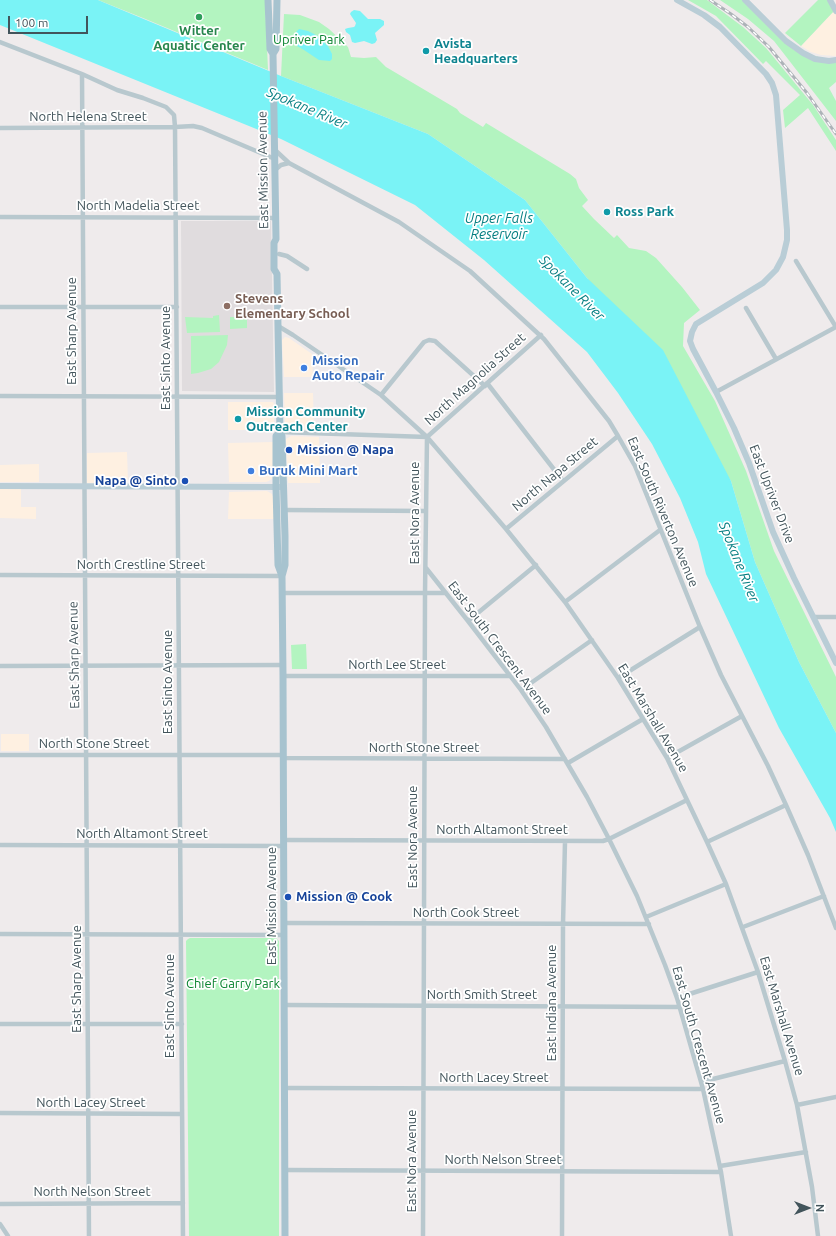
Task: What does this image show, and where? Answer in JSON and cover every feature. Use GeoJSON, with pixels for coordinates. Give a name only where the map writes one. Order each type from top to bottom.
{"type":"FeatureCollection","features":[{"type":"Feature","properties":{"kind":"main road","name":"East Mission Avenue"},"geometry":{"type":"LineString","coordinates":[[268,0],[270,49],[273,54]]}},
{"type":"Feature","properties":{"kind":"main road","name":"East Mission Avenue"},"geometry":{"type":"LineString","coordinates":[[277,0],[276,48],[273,54],[276,218],[274,270],[277,274]]}},
{"type":"Feature","properties":{"kind":"main road","name":"East Mission Avenue"},"geometry":{"type":"LineString","coordinates":[[276,239],[279,243],[279,269],[277,274],[279,397],[285,510],[285,565],[282,576],[285,1236]]}},
{"type":"Feature","properties":{"kind":"main road","name":"East Mission Avenue"},"geometry":{"type":"LineString","coordinates":[[280,432],[276,436],[276,487],[278,565],[282,576]]}},
{"type":"Feature","properties":{"kind":"street","name":"East Upriver Drive"},"geometry":{"type":"LineString","coordinates":[[677,0],[715,22],[766,74],[772,83],[776,94],[787,230],[787,240],[783,257],[772,275],[760,285],[696,324],[690,341],[730,419],[746,455],[773,532],[836,663]]}},
{"type":"Feature","properties":{"kind":"street"},"geometry":{"type":"LineString","coordinates":[[745,0],[786,41],[803,53],[815,59],[829,61],[836,60]]}},
{"type":"Feature","properties":{"kind":"street"},"geometry":{"type":"LineString","coordinates":[[830,0],[836,11]]}},
{"type":"Feature","properties":{"kind":"street","name":"East Sinto Avenue"},"geometry":{"type":"LineString","coordinates":[[0,42],[82,74],[117,90],[166,107],[174,114],[178,397],[183,1236]]}},
{"type":"Feature","properties":{"kind":"street","name":"East Sharp Avenue"},"geometry":{"type":"LineString","coordinates":[[82,74],[89,1236]]}},
{"type":"Feature","properties":{"kind":"street","name":"North Helena Street"},"geometry":{"type":"LineString","coordinates":[[0,128],[193,126],[202,128],[275,158]]}},
{"type":"Feature","properties":{"kind":"street","name":"East South Riverton Avenue"},"geometry":{"type":"LineString","coordinates":[[275,148],[288,163],[399,222],[470,271],[541,335],[609,421],[635,466],[700,627],[721,675],[768,766],[786,805],[808,855],[836,928]]}},
{"type":"Feature","properties":{"kind":"street"},"geometry":{"type":"LineString","coordinates":[[275,170],[281,165],[288,163]]}},
{"type":"Feature","properties":{"kind":"street","name":"North Madelia Street"},"geometry":{"type":"LineString","coordinates":[[0,217],[276,218]]}},
{"type":"Feature","properties":{"kind":"street"},"geometry":{"type":"LineString","coordinates":[[279,254],[287,256],[307,269]]}},
{"type":"Feature","properties":{"kind":"street"},"geometry":{"type":"LineString","coordinates":[[716,392],[836,327],[796,261]]}},
{"type":"Feature","properties":{"kind":"street"},"geometry":{"type":"LineString","coordinates":[[0,307],[177,307]]}},
{"type":"Feature","properties":{"kind":"street"},"geometry":{"type":"LineString","coordinates":[[746,308],[776,359]]}},
{"type":"Feature","properties":{"kind":"street","name":"East Marshall Avenue"},"geometry":{"type":"LineString","coordinates":[[278,326],[381,396],[427,437],[506,529],[565,602],[618,678],[643,718],[666,758],[708,842],[743,927],[758,972],[797,1105],[806,1152],[818,1236]]}},
{"type":"Feature","properties":{"kind":"street","name":"North Magnolia Street"},"geometry":{"type":"LineString","coordinates":[[280,432],[427,437],[541,335]]}},
{"type":"Feature","properties":{"kind":"street"},"geometry":{"type":"LineString","coordinates":[[381,396],[424,342],[429,340],[435,341],[486,384],[564,481]]}},
{"type":"Feature","properties":{"kind":"street"},"geometry":{"type":"LineString","coordinates":[[0,396],[279,397]]}},
{"type":"Feature","properties":{"kind":"street","name":"North Napa Street"},"geometry":{"type":"LineString","coordinates":[[506,529],[618,436]]}},
{"type":"Feature","properties":{"kind":"street","name":"East Nora Avenue"},"geometry":{"type":"LineString","coordinates":[[423,1236],[425,593],[427,437]]}},
{"type":"Feature","properties":{"kind":"street"},"geometry":{"type":"LineString","coordinates":[[0,486],[284,487]]}},
{"type":"Feature","properties":{"kind":"street"},"geometry":{"type":"LineString","coordinates":[[285,510],[426,510]]}},
{"type":"Feature","properties":{"kind":"street"},"geometry":{"type":"LineString","coordinates":[[565,602],[660,530]]}},
{"type":"Feature","properties":{"kind":"street"},"geometry":{"type":"LineString","coordinates":[[468,621],[536,565]]}},
{"type":"Feature","properties":{"kind":"street","name":"East South Crescent Avenue"},"geometry":{"type":"LineString","coordinates":[[426,568],[521,690],[566,761],[609,839],[646,917],[665,965],[679,1007],[703,1089],[720,1166],[731,1236]]}},
{"type":"Feature","properties":{"kind":"street","name":"North Crestline Street"},"geometry":{"type":"LineString","coordinates":[[0,575],[282,576]]}},
{"type":"Feature","properties":{"kind":"street"},"geometry":{"type":"LineString","coordinates":[[282,593],[446,593]]}},
{"type":"Feature","properties":{"kind":"street"},"geometry":{"type":"LineString","coordinates":[[814,617],[836,617]]}},
{"type":"Feature","properties":{"kind":"street"},"geometry":{"type":"LineString","coordinates":[[618,678],[700,627]]}},
{"type":"Feature","properties":{"kind":"street"},"geometry":{"type":"LineString","coordinates":[[521,690],[592,640]]}},
{"type":"Feature","properties":{"kind":"street"},"geometry":{"type":"LineString","coordinates":[[0,666],[283,665]]}},
{"type":"Feature","properties":{"kind":"street","name":"North Lee Street"},"geometry":{"type":"LineString","coordinates":[[283,676],[510,676]]}},
{"type":"Feature","properties":{"kind":"street"},"geometry":{"type":"LineString","coordinates":[[666,758],[742,716]]}},
{"type":"Feature","properties":{"kind":"street"},"geometry":{"type":"LineString","coordinates":[[566,761],[643,718]]}},
{"type":"Feature","properties":{"kind":"street","name":"North Stone Street"},"geometry":{"type":"LineString","coordinates":[[0,755],[566,761]]}},
{"type":"Feature","properties":{"kind":"street","name":"North Altamont Street"},"geometry":{"type":"LineString","coordinates":[[0,845],[181,845],[424,841],[597,842],[609,839],[687,800]]}},
{"type":"Feature","properties":{"kind":"street"},"geometry":{"type":"LineString","coordinates":[[708,842],[786,805]]}},
{"type":"Feature","properties":{"kind":"street","name":"East Indiana Avenue"},"geometry":{"type":"LineString","coordinates":[[562,1236],[563,924],[565,842]]}},
{"type":"Feature","properties":{"kind":"street"},"geometry":{"type":"LineString","coordinates":[[646,917],[726,884]]}},
{"type":"Feature","properties":{"kind":"street"},"geometry":{"type":"LineString","coordinates":[[743,927],[824,896]]}},
{"type":"Feature","properties":{"kind":"street","name":"North Cook Street"},"geometry":{"type":"LineString","coordinates":[[284,923],[649,924]]}},
{"type":"Feature","properties":{"kind":"street"},"geometry":{"type":"LineString","coordinates":[[0,934],[284,934]]}},
{"type":"Feature","properties":{"kind":"street"},"geometry":{"type":"LineString","coordinates":[[676,998],[758,972]]}},
{"type":"Feature","properties":{"kind":"street","name":"North Smith Street"},"geometry":{"type":"LineString","coordinates":[[284,1005],[679,1007]]}},
{"type":"Feature","properties":{"kind":"street"},"geometry":{"type":"LineString","coordinates":[[0,1024],[182,1024]]}},
{"type":"Feature","properties":{"kind":"street"},"geometry":{"type":"LineString","coordinates":[[701,1082],[785,1061]]}},
{"type":"Feature","properties":{"kind":"street","name":"North Lacey Street"},"geometry":{"type":"LineString","coordinates":[[284,1088],[703,1089]]}},
{"type":"Feature","properties":{"kind":"street"},"geometry":{"type":"LineString","coordinates":[[797,1105],[836,1097]]}},
{"type":"Feature","properties":{"kind":"street","name":"North Lacey Street"},"geometry":{"type":"LineString","coordinates":[[0,1113],[182,1114]]}},
{"type":"Feature","properties":{"kind":"street"},"geometry":{"type":"LineString","coordinates":[[720,1166],[806,1152]]}},
{"type":"Feature","properties":{"kind":"street","name":"North Nelson Street"},"geometry":{"type":"LineString","coordinates":[[285,1170],[721,1172]]}},
{"type":"Feature","properties":{"kind":"street","name":"North Nelson Street"},"geometry":{"type":"LineString","coordinates":[[0,1204],[183,1203]]}},
{"type":"Feature","properties":{"kind":"street"},"geometry":{"type":"LineString","coordinates":[[0,1224],[8,1236]]}},
{"type":"Feature","properties":{"kind":"shaded area"},"geometry":{"type":"Polygon","coordinates":[[[834,11],[836,15],[836,56],[821,55],[811,52],[801,46],[834,11]]]}},
{"type":"Feature","properties":{"kind":"shaded area","name":"Stevens Elementary School"},"geometry":{"type":"Polygon","coordinates":[[[181,221],[271,221],[274,392],[182,391],[181,221]]]}},
{"type":"Feature","properties":{"kind":"shaded area"},"geometry":{"type":"Polygon","coordinates":[[[285,337],[289,338],[312,354],[313,377],[284,377],[282,340],[285,337]]]}},
{"type":"Feature","properties":{"kind":"shaded area"},"geometry":{"type":"Polygon","coordinates":[[[284,393],[313,393],[314,430],[287,428],[285,424],[284,393]]]}},
{"type":"Feature","properties":{"kind":"shaded area"},"geometry":{"type":"Polygon","coordinates":[[[228,402],[273,402],[274,430],[228,430],[228,402]]]}},
{"type":"Feature","properties":{"kind":"shaded area"},"geometry":{"type":"Polygon","coordinates":[[[291,436],[319,437],[320,483],[288,483],[286,439],[291,436]]]}},
{"type":"Feature","properties":{"kind":"shaded area"},"geometry":{"type":"Polygon","coordinates":[[[274,442],[273,477],[269,481],[229,482],[228,443],[274,442]]]}},
{"type":"Feature","properties":{"kind":"shaded area"},"geometry":{"type":"Polygon","coordinates":[[[127,452],[128,482],[87,483],[87,453],[127,452]]]}},
{"type":"Feature","properties":{"kind":"shaded area"},"geometry":{"type":"Polygon","coordinates":[[[39,464],[39,482],[0,482],[0,465],[39,464]]]}},
{"type":"Feature","properties":{"kind":"shaded area"},"geometry":{"type":"Polygon","coordinates":[[[0,489],[21,489],[21,507],[36,507],[36,519],[0,518],[0,489]]]}},
{"type":"Feature","properties":{"kind":"shaded area"},"geometry":{"type":"Polygon","coordinates":[[[267,491],[272,494],[273,497],[274,519],[228,519],[229,492],[267,491]]]}},
{"type":"Feature","properties":{"kind":"shaded area"},"geometry":{"type":"Polygon","coordinates":[[[1,734],[29,734],[29,751],[1,751],[1,734]]]}},
{"type":"Feature","properties":{"kind":"green space"},"geometry":{"type":"Polygon","coordinates":[[[98,0],[265,0],[268,70],[143,18],[98,0]]]}},
{"type":"Feature","properties":{"kind":"green space"},"geometry":{"type":"Polygon","coordinates":[[[688,0],[707,0],[743,27],[766,48],[813,105],[836,140],[836,151],[808,108],[785,128],[783,110],[800,95],[766,61],[763,64],[716,16],[688,0]]]}},
{"type":"Feature","properties":{"kind":"green space"},"geometry":{"type":"Polygon","coordinates":[[[720,0],[743,0],[794,50],[836,62],[836,82],[829,88],[836,101],[836,121],[774,41],[748,19],[720,0]]]}},
{"type":"Feature","properties":{"kind":"green space"},"geometry":{"type":"Polygon","coordinates":[[[818,0],[828,0],[834,11],[801,46],[785,33],[818,0]]]}},
{"type":"Feature","properties":{"kind":"green space","name":"Upriver Park"},"geometry":{"type":"Polygon","coordinates":[[[284,14],[300,15],[319,22],[329,29],[348,47],[351,57],[376,57],[386,67],[457,109],[460,113],[483,127],[486,123],[570,174],[576,179],[579,188],[588,200],[582,206],[594,219],[614,238],[617,235],[629,248],[646,251],[656,258],[700,310],[684,323],[683,346],[715,401],[746,471],[774,551],[836,677],[836,733],[799,662],[755,562],[731,481],[587,278],[525,200],[428,134],[281,76],[284,14]]]}},
{"type":"Feature","properties":{"kind":"green space"},"geometry":{"type":"Polygon","coordinates":[[[219,315],[220,332],[187,333],[185,317],[213,318],[213,316],[219,315]]]}},
{"type":"Feature","properties":{"kind":"green space"},"geometry":{"type":"Polygon","coordinates":[[[230,317],[247,317],[247,328],[230,329],[230,317]]]}},
{"type":"Feature","properties":{"kind":"green space"},"geometry":{"type":"Polygon","coordinates":[[[228,335],[227,345],[219,362],[211,369],[191,374],[191,336],[228,335]]]}},
{"type":"Feature","properties":{"kind":"green space"},"geometry":{"type":"Polygon","coordinates":[[[306,644],[307,669],[292,669],[291,645],[306,644]]]}},
{"type":"Feature","properties":{"kind":"green space","name":"Chief Garry Park"},"geometry":{"type":"Polygon","coordinates":[[[190,938],[276,938],[279,941],[279,1236],[189,1236],[186,941],[190,938]]]}},
{"type":"Feature","properties":{"kind":"water","name":"Upper Falls Reservoir"},"geometry":{"type":"Polygon","coordinates":[[[0,0],[98,0],[281,76],[428,134],[525,200],[587,278],[663,350],[731,481],[755,562],[799,662],[836,733],[836,832],[830,818],[779,728],[706,574],[698,542],[680,498],[652,444],[618,393],[587,352],[484,260],[415,205],[281,139],[0,25],[0,0]]]}},
{"type":"Feature","properties":{"kind":"water"},"geometry":{"type":"Polygon","coordinates":[[[354,10],[360,11],[368,19],[380,19],[384,21],[384,25],[375,33],[377,40],[375,43],[372,44],[364,41],[355,43],[352,42],[350,35],[345,29],[355,26],[356,23],[350,14],[354,10]]]}},
{"type":"Feature","properties":{"kind":"water"},"geometry":{"type":"Polygon","coordinates":[[[299,29],[316,35],[328,46],[332,54],[332,59],[330,61],[319,60],[297,46],[295,37],[296,32],[299,29]]]}},
{"type":"Feature","properties":{"kind":"railway"},"geometry":{"type":"LineString","coordinates":[[710,0],[748,27],[769,47],[807,93],[836,134]]}},
{"type":"Feature","properties":{"kind":"place","name":"Witter Aquatic Center"},"geometry":{"type":"Point","coordinates":[199,17]}},
{"type":"Feature","properties":{"kind":"place","name":"Avista Headquarters"},"geometry":{"type":"Point","coordinates":[426,51]}},
{"type":"Feature","properties":{"kind":"place","name":"Ross Park"},"geometry":{"type":"Point","coordinates":[607,212]}},
{"type":"Feature","properties":{"kind":"place","name":"Stevens Elementary School"},"geometry":{"type":"Point","coordinates":[227,306]}},
{"type":"Feature","properties":{"kind":"place","name":"Mission Auto Repair"},"geometry":{"type":"Point","coordinates":[304,368]}},
{"type":"Feature","properties":{"kind":"place","name":"Mission Community Outreach Center"},"geometry":{"type":"Point","coordinates":[238,419]}},
{"type":"Feature","properties":{"kind":"place","name":"Mission @ Napa"},"geometry":{"type":"Point","coordinates":[289,450]}},
{"type":"Feature","properties":{"kind":"place","name":"Buruk Mini Mart"},"geometry":{"type":"Point","coordinates":[251,471]}},
{"type":"Feature","properties":{"kind":"place","name":"Napa @ Sinto"},"geometry":{"type":"Point","coordinates":[185,481]}},
{"type":"Feature","properties":{"kind":"place","name":"Mission @ Cook"},"geometry":{"type":"Point","coordinates":[288,897]}},
{"type":"Feature","properties":{"kind":"water label","name":"Spokane River"},"geometry":{"type":"Point","coordinates":[307,108]}},
{"type":"Feature","properties":{"kind":"water label","name":"Spokane River"},"geometry":{"type":"Point","coordinates":[572,288]}},
{"type":"Feature","properties":{"kind":"water label","name":"Spokane River"},"geometry":{"type":"Point","coordinates":[739,562]}}]}
